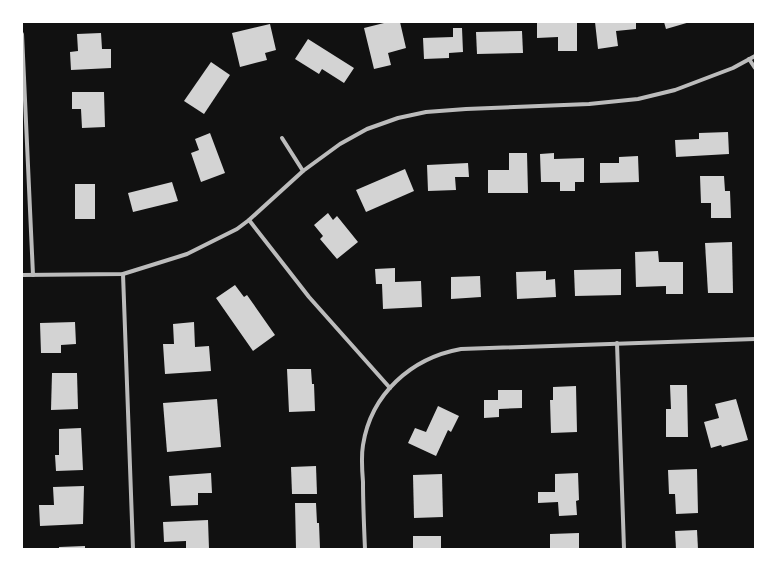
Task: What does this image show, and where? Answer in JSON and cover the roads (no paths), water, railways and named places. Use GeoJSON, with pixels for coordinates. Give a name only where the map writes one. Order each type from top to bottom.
{"type":"FeatureCollection","features":[{"type":"Feature","properties":{"kind":"street"},"geometry":{"type":"LineString","coordinates":[[22,34],[33,275]]}},
{"type":"Feature","properties":{"kind":"street"},"geometry":{"type":"LineString","coordinates":[[22,275],[123,274],[187,254],[237,229],[303,171],[340,144],[367,130],[398,118],[426,112],[589,104],[638,99],[675,90],[733,68],[755,56]]}},
{"type":"Feature","properties":{"kind":"street"},"geometry":{"type":"LineString","coordinates":[[749,59],[755,68]]}},
{"type":"Feature","properties":{"kind":"street"},"geometry":{"type":"LineString","coordinates":[[282,138],[303,171]]}},
{"type":"Feature","properties":{"kind":"street"},"geometry":{"type":"LineString","coordinates":[[249,220],[309,297],[390,388]]}},
{"type":"Feature","properties":{"kind":"street"},"geometry":{"type":"LineString","coordinates":[[123,274],[133,549]]}},
{"type":"Feature","properties":{"kind":"street"},"geometry":{"type":"LineString","coordinates":[[365,549],[362,446],[373,412],[400,376],[432,356],[450,350],[755,339]]}},
{"type":"Feature","properties":{"kind":"street"},"geometry":{"type":"LineString","coordinates":[[618,343],[624,549]]}}]}
